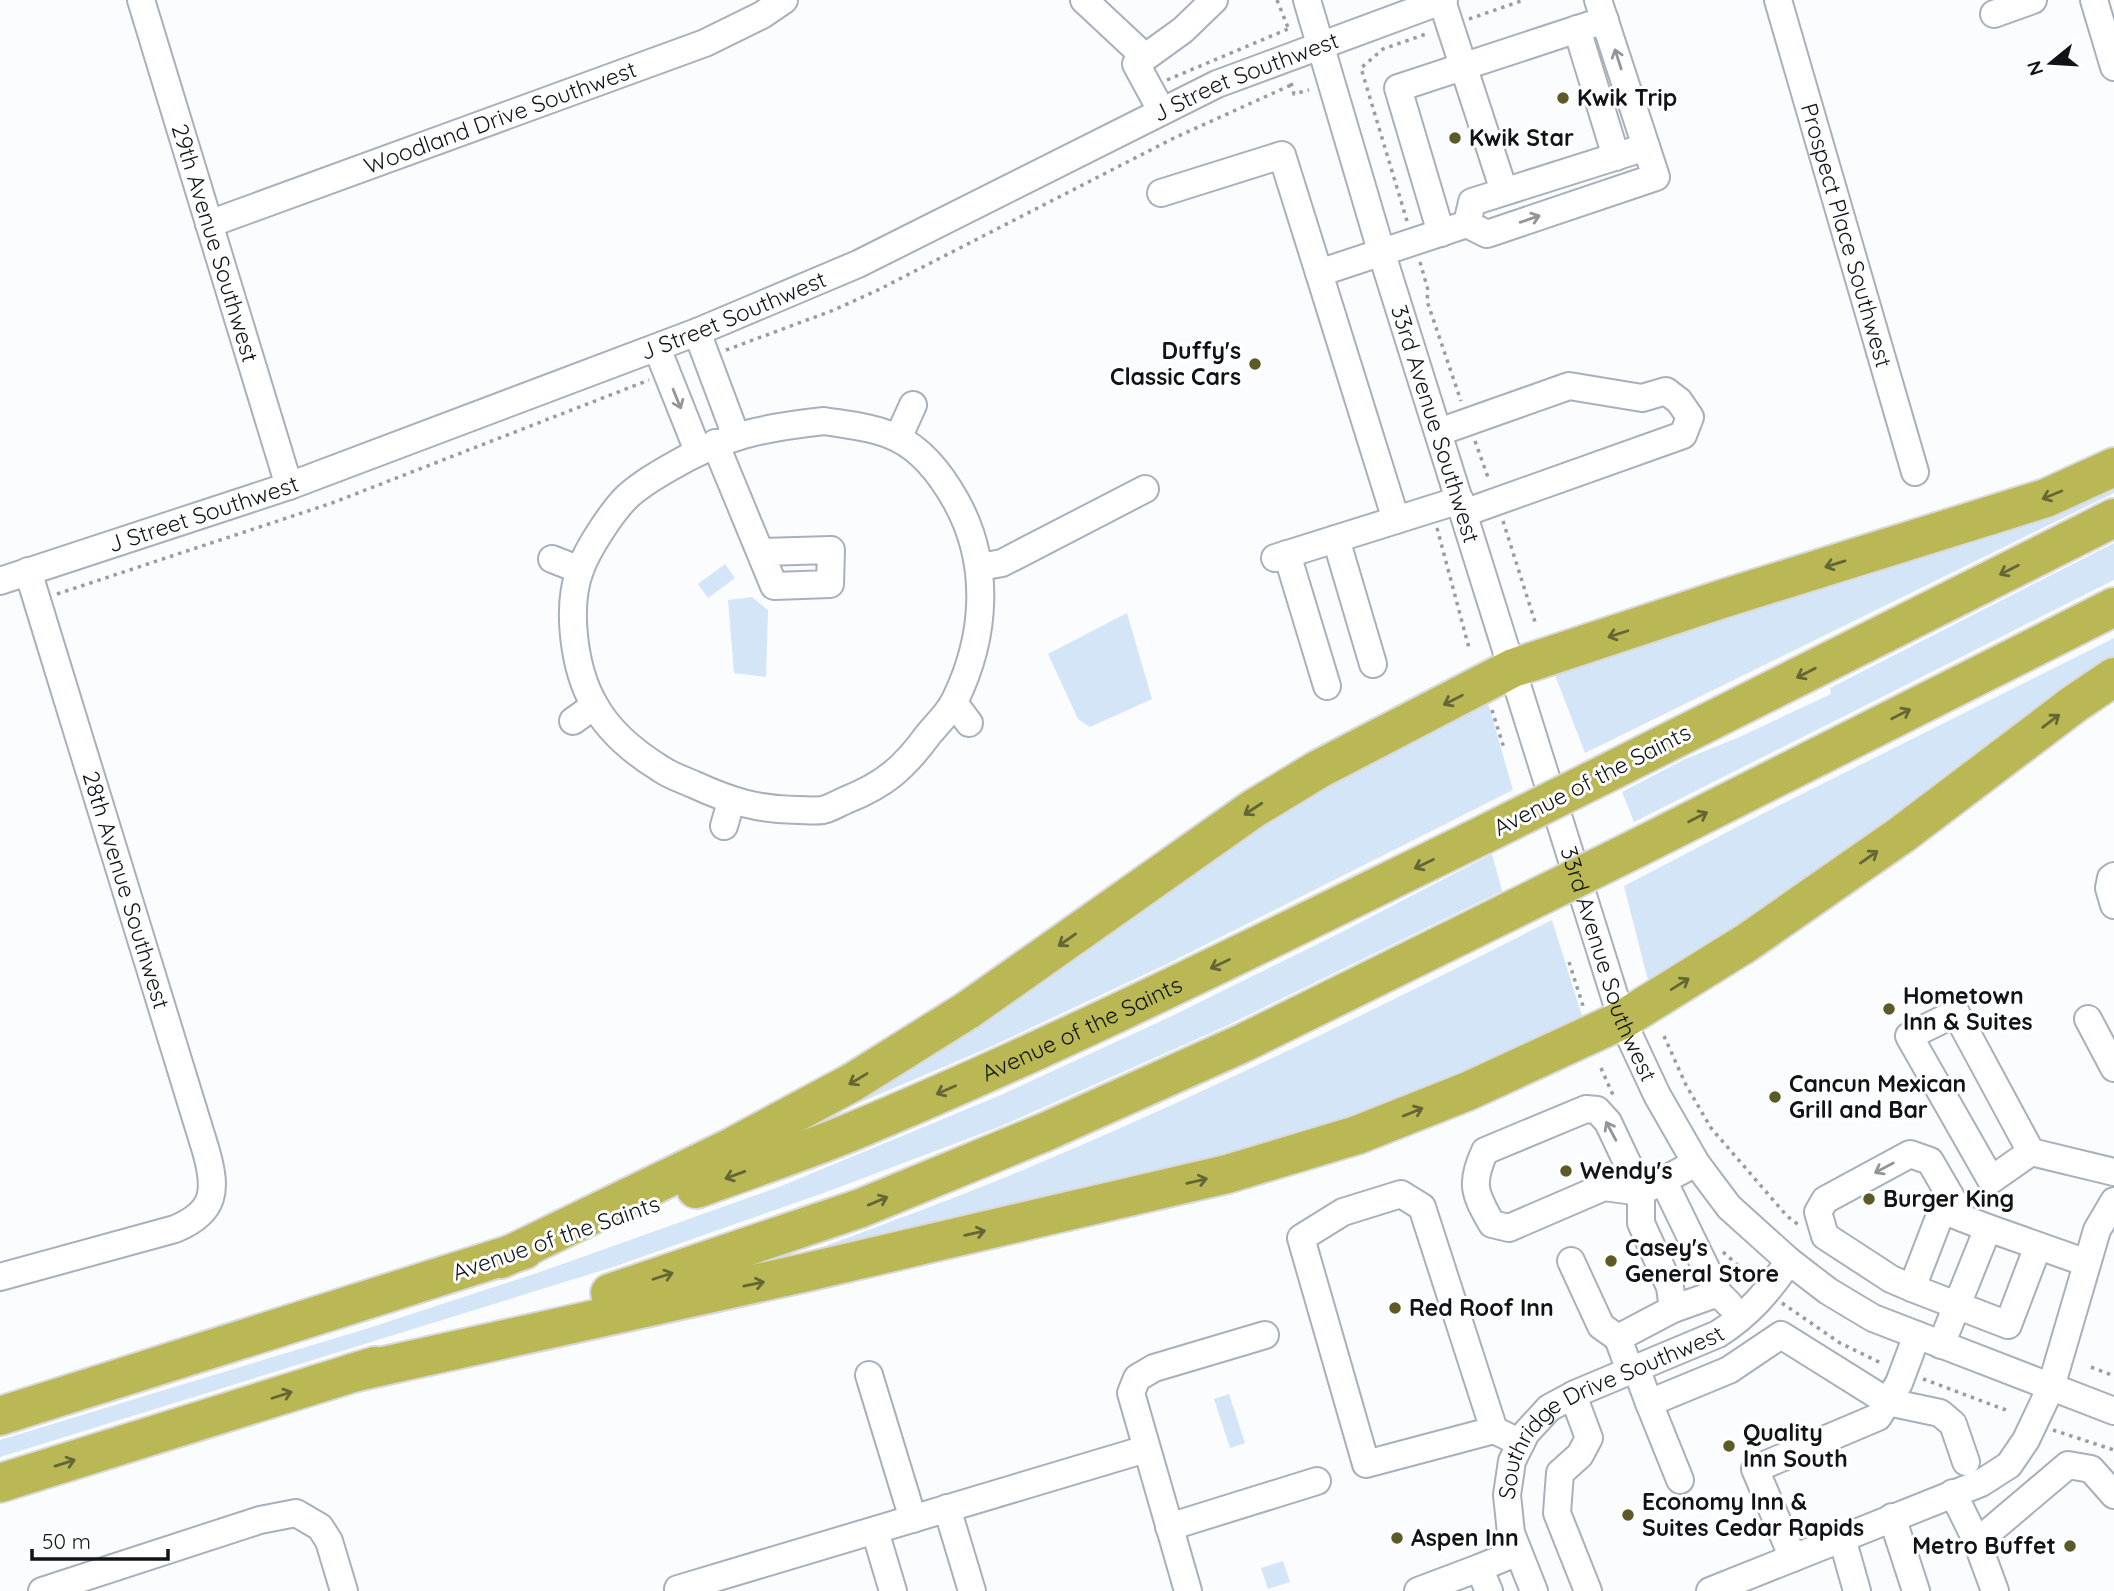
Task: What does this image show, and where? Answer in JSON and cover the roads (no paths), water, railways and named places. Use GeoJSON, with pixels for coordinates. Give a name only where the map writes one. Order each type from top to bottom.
{"type":"FeatureCollection","features":[{"type":"Feature","properties":{"kind":"highway"},"geometry":{"type":"LineString","coordinates":[[501,1259],[732,1147],[853,1083],[968,1010],[1253,809],[1319,769],[1513,668],[1719,600],[2046,498],[2114,467]]}},
{"type":"Feature","properties":{"kind":"highway","name":"Avenue of the Saints"},"geometry":{"type":"LineString","coordinates":[[0,1416],[501,1259],[862,1127],[1026,1055],[1181,982],[1485,834],[2114,518]]}},
{"type":"Feature","properties":{"kind":"highway"},"geometry":{"type":"LineString","coordinates":[[0,1483],[660,1277],[861,1208],[1045,1132],[1242,1042],[1508,912],[2114,607]]}},
{"type":"Feature","properties":{"kind":"highway"},"geometry":{"type":"LineString","coordinates":[[352,1373],[803,1273],[1227,1174],[1369,1130],[1468,1091],[1746,943],[1901,835],[2074,704],[2114,677]]}},
{"type":"Feature","properties":{"kind":"street","name":"29th Avenue Southwest"},"geometry":{"type":"LineString","coordinates":[[141,0],[289,486]]}},
{"type":"Feature","properties":{"kind":"street","name":"Woodland Drive Southwest"},"geometry":{"type":"LineString","coordinates":[[209,224],[705,43],[762,15],[784,0]]}},
{"type":"Feature","properties":{"kind":"street"},"geometry":{"type":"LineString","coordinates":[[1084,0],[1145,57]]}},
{"type":"Feature","properties":{"kind":"street"},"geometry":{"type":"LineString","coordinates":[[1161,110],[1136,64],[1183,30],[1214,0]]}},
{"type":"Feature","properties":{"kind":"street","name":"33rd Avenue Southwest"},"geometry":{"type":"LineString","coordinates":[[1307,0],[1382,254],[1513,668],[1604,1019],[1657,1095],[1696,1163],[1729,1207],[1828,1292],[1873,1318],[2114,1410]]}},
{"type":"Feature","properties":{"kind":"street","name":"Prospect Place Southwest"},"geometry":{"type":"LineString","coordinates":[[1778,0],[1915,472]]}},
{"type":"Feature","properties":{"kind":"street"},"geometry":{"type":"LineString","coordinates":[[1994,14],[2034,0]]}},
{"type":"Feature","properties":{"kind":"street"},"geometry":{"type":"LineString","coordinates":[[2097,1],[2114,67]]}},
{"type":"Feature","properties":{"kind":"street"},"geometry":{"type":"LineString","coordinates":[[1433,2],[1451,26],[1504,191]]}},
{"type":"Feature","properties":{"kind":"street","name":"J Street Southwest"},"geometry":{"type":"LineString","coordinates":[[0,580],[289,486],[697,332],[858,264],[1217,84],[1433,2]]}},
{"type":"Feature","properties":{"kind":"street"},"geometry":{"type":"LineString","coordinates":[[1320,273],[1382,254],[1467,224],[1487,234],[1656,177],[1602,10],[1577,29],[1398,88],[1441,233]]}},
{"type":"Feature","properties":{"kind":"street"},"geometry":{"type":"LineString","coordinates":[[1577,29],[1616,157]]}},
{"type":"Feature","properties":{"kind":"street"},"geometry":{"type":"LineString","coordinates":[[1467,224],[1472,202],[1646,148]]}},
{"type":"Feature","properties":{"kind":"street"},"geometry":{"type":"LineString","coordinates":[[1161,193],[1282,155],[1396,520]]}},
{"type":"Feature","properties":{"kind":"street"},"geometry":{"type":"LineString","coordinates":[[697,332],[716,443]]}},
{"type":"Feature","properties":{"kind":"street"},"geometry":{"type":"LineString","coordinates":[[657,348],[716,443],[760,552]]}},
{"type":"Feature","properties":{"kind":"street"},"geometry":{"type":"LineString","coordinates":[[1326,686],[1281,556],[1431,509],[1497,502],[1683,435],[1690,417],[1679,401],[1666,391],[1642,398],[1569,386],[1439,432]]}},
{"type":"Feature","properties":{"kind":"street"},"geometry":{"type":"LineString","coordinates":[[898,438],[914,405]]}},
{"type":"Feature","properties":{"kind":"street"},"geometry":{"type":"LineString","coordinates":[[824,421],[869,428],[898,438],[922,455],[947,485],[967,521],[980,567],[981,606],[961,713],[909,761],[872,790],[822,810],[728,814],[584,714],[583,681],[575,648],[574,601],[580,569],[610,516],[628,496],[649,480],[716,443],[778,426],[824,421]]}},
{"type":"Feature","properties":{"kind":"street"},"geometry":{"type":"LineString","coordinates":[[980,567],[1002,563],[1145,489]]}},
{"type":"Feature","properties":{"kind":"street"},"geometry":{"type":"LineString","coordinates":[[1336,539],[1373,664]]}},
{"type":"Feature","properties":{"kind":"street"},"geometry":{"type":"LineString","coordinates":[[552,559],[580,569]]}},
{"type":"Feature","properties":{"kind":"street","name":"28th Avenue Southwest"},"geometry":{"type":"LineString","coordinates":[[0,1277],[175,1229],[192,1222],[205,1209],[213,1194],[213,1175],[28,571]]}},
{"type":"Feature","properties":{"kind":"street"},"geometry":{"type":"LineString","coordinates":[[2114,876],[2109,888],[2114,905]]}},
{"type":"Feature","properties":{"kind":"street"},"geometry":{"type":"LineString","coordinates":[[2031,1152],[1991,1180],[1909,1036],[1956,1013],[2031,1152],[2114,1172]]}},
{"type":"Feature","properties":{"kind":"street"},"geometry":{"type":"LineString","coordinates":[[2088,1019],[2114,1068]]}},
{"type":"Feature","properties":{"kind":"street"},"geometry":{"type":"LineString","coordinates":[[1696,1163],[1652,1186],[1604,1187],[1509,1228],[1492,1224],[1480,1204],[1474,1175],[1485,1151],[1586,1109],[1597,1110],[1652,1186],[1737,1321],[1754,1354]]}},
{"type":"Feature","properties":{"kind":"street"},"geometry":{"type":"LineString","coordinates":[[1963,1218],[1930,1161],[1910,1154],[1825,1200],[1818,1212],[1825,1236],[1891,1279],[2008,1325],[2038,1246]]}},
{"type":"Feature","properties":{"kind":"street"},"geometry":{"type":"LineString","coordinates":[[1652,1186],[1642,1223],[1670,1287],[1673,1309]]}},
{"type":"Feature","properties":{"kind":"street"},"geometry":{"type":"LineString","coordinates":[[1494,1430],[1422,1207],[1402,1194],[1343,1212],[1301,1238],[1366,1464],[1494,1430],[1521,1443]]}},
{"type":"Feature","properties":{"kind":"street"},"geometry":{"type":"LineString","coordinates":[[1710,1591],[1981,1483],[2009,1465],[2025,1440],[2051,1387],[2097,1230],[2114,1201]]}},
{"type":"Feature","properties":{"kind":"street"},"geometry":{"type":"LineString","coordinates":[[1912,1288],[1942,1210],[2087,1263]]}},
{"type":"Feature","properties":{"kind":"street"},"geometry":{"type":"LineString","coordinates":[[1793,1558],[1755,1469],[1878,1417],[1929,1340],[1957,1306],[1988,1228]]}},
{"type":"Feature","properties":{"kind":"street"},"geometry":{"type":"LineString","coordinates":[[1571,1261],[1601,1326],[1618,1338],[1649,1403],[1680,1480]]}},
{"type":"Feature","properties":{"kind":"street","name":"Southridge Drive Southwest"},"geometry":{"type":"LineString","coordinates":[[1534,1591],[1511,1533],[1507,1495],[1513,1461],[1526,1433],[1549,1408],[1573,1395],[1718,1334],[1737,1321],[1768,1292],[1789,1261]]}},
{"type":"Feature","properties":{"kind":"street"},"geometry":{"type":"LineString","coordinates":[[1618,1338],[1673,1309],[1718,1293]]}},
{"type":"Feature","properties":{"kind":"street"},"geometry":{"type":"LineString","coordinates":[[1188,1591],[1131,1393],[1138,1378],[1154,1368],[1265,1335]]}},
{"type":"Feature","properties":{"kind":"street"},"geometry":{"type":"LineString","coordinates":[[1649,1403],[1729,1370],[1781,1335],[1888,1402],[1940,1413],[1953,1424],[1966,1462]]}},
{"type":"Feature","properties":{"kind":"street"},"geometry":{"type":"LineString","coordinates":[[869,1375],[913,1518]]}},
{"type":"Feature","properties":{"kind":"street"},"geometry":{"type":"LineString","coordinates":[[1573,1395],[1589,1438],[1580,1455],[1560,1473],[1557,1513],[1588,1591]]}},
{"type":"Feature","properties":{"kind":"street"},"geometry":{"type":"LineString","coordinates":[[679,1591],[678,1589],[1146,1449]]}},
{"type":"Feature","properties":{"kind":"street"},"geometry":{"type":"LineString","coordinates":[[1977,1542],[2068,1465],[2091,1469],[2114,1495]]}},
{"type":"Feature","properties":{"kind":"street"},"geometry":{"type":"LineString","coordinates":[[1170,1527],[1317,1481]]}},
{"type":"Feature","properties":{"kind":"street"},"geometry":{"type":"LineString","coordinates":[[1954,1493],[1977,1542],[1995,1591]]}},
{"type":"Feature","properties":{"kind":"street"},"geometry":{"type":"LineString","coordinates":[[947,1508],[972,1591]]}},
{"type":"Feature","properties":{"kind":"street"},"geometry":{"type":"LineString","coordinates":[[42,1591],[260,1520],[296,1513],[320,1527],[329,1541],[344,1591]]}},
{"type":"Feature","properties":{"kind":"street"},"geometry":{"type":"LineString","coordinates":[[1892,1517],[1916,1591]]}},
{"type":"Feature","properties":{"kind":"street"},"geometry":{"type":"LineString","coordinates":[[875,1531],[893,1591]]}},
{"type":"Feature","properties":{"kind":"street"},"geometry":{"type":"LineString","coordinates":[[1842,1538],[1857,1591]]}},
{"type":"Feature","properties":{"kind":"street"},"geometry":{"type":"LineString","coordinates":[[1418,1591],[1484,1580],[1518,1552]]}},
{"type":"Feature","properties":{"kind":"place","name":"Kwik Trip"},"geometry":{"type":"Point","coordinates":[1563,98]}},
{"type":"Feature","properties":{"kind":"place","name":"Kwik Star"},"geometry":{"type":"Point","coordinates":[1455,138]}},
{"type":"Feature","properties":{"kind":"place","name":"Duffy's Classic Cars"},"geometry":{"type":"Point","coordinates":[1255,364]}},
{"type":"Feature","properties":{"kind":"place","name":"Hometown Inn & Suites"},"geometry":{"type":"Point","coordinates":[1889,1009]}},
{"type":"Feature","properties":{"kind":"place","name":"Cancun Mexican Grill and Bar"},"geometry":{"type":"Point","coordinates":[1775,1097]}},
{"type":"Feature","properties":{"kind":"place","name":"Wendy's"},"geometry":{"type":"Point","coordinates":[1566,1171]}},
{"type":"Feature","properties":{"kind":"place","name":"Burger King"},"geometry":{"type":"Point","coordinates":[1869,1199]}},
{"type":"Feature","properties":{"kind":"place","name":"Casey's General Store"},"geometry":{"type":"Point","coordinates":[1611,1261]}},
{"type":"Feature","properties":{"kind":"place","name":"Red Roof Inn"},"geometry":{"type":"Point","coordinates":[1395,1308]}},
{"type":"Feature","properties":{"kind":"place","name":"Quality Inn South"},"geometry":{"type":"Point","coordinates":[1729,1446]}},
{"type":"Feature","properties":{"kind":"place","name":"Economy Inn & Suites Cedar Rapids"},"geometry":{"type":"Point","coordinates":[1628,1515]}},
{"type":"Feature","properties":{"kind":"place","name":"Aspen Inn"},"geometry":{"type":"Point","coordinates":[1397,1538]}},
{"type":"Feature","properties":{"kind":"place","name":"Metro Buffet"},"geometry":{"type":"Point","coordinates":[2070,1546]}}]}
